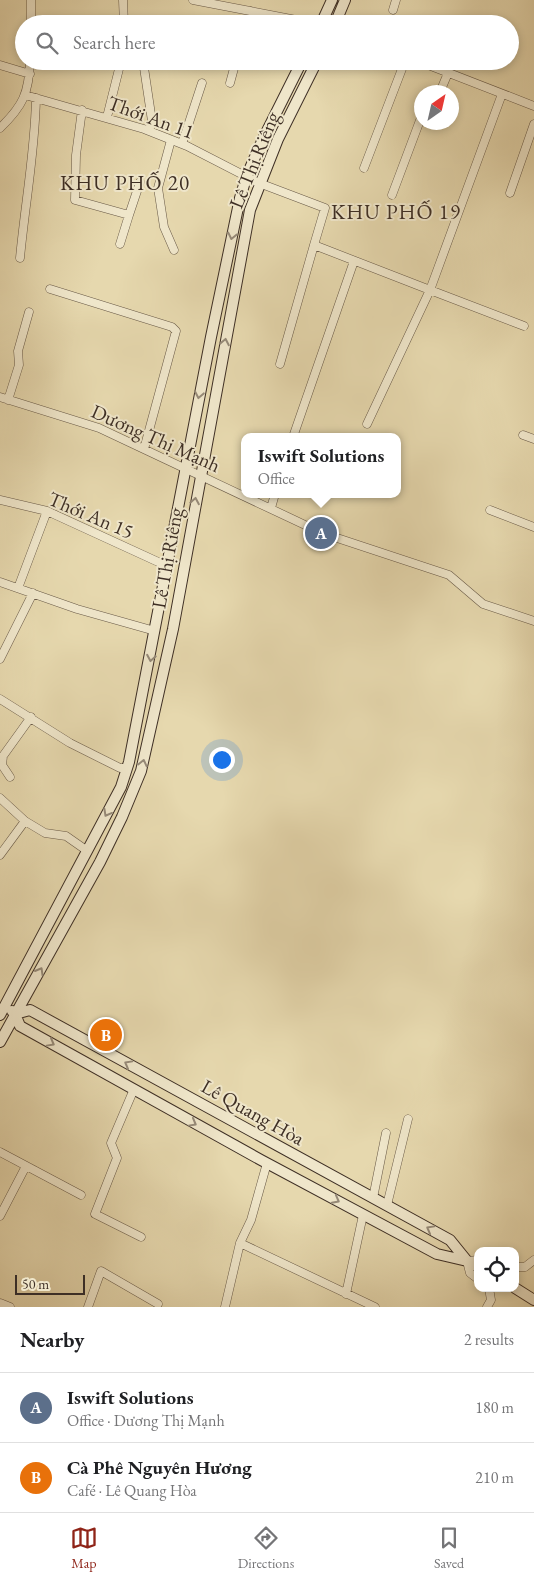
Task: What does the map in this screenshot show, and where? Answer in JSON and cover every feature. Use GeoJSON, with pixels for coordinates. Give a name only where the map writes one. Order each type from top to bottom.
{"type":"FeatureCollection","features":[{"type":"Feature","properties":{"kind":"street"},"geometry":{"type":"LineString","coordinates":[[31,0],[32,15]]}},
{"type":"Feature","properties":{"kind":"street"},"geometry":{"type":"LineString","coordinates":[[123,0],[124,15]]}},
{"type":"Feature","properties":{"kind":"street"},"geometry":{"type":"LineString","coordinates":[[193,0],[271,15]]}},
{"type":"Feature","properties":{"kind":"street"},"geometry":{"type":"LineString","coordinates":[[325,15],[332,0]]}},
{"type":"Feature","properties":{"kind":"street"},"geometry":{"type":"LineString","coordinates":[[338,15],[344,0]]}},
{"type":"Feature","properties":{"kind":"street"},"geometry":{"type":"LineString","coordinates":[[393,10],[396,0]]}},
{"type":"Feature","properties":{"kind":"street"},"geometry":{"type":"LineString","coordinates":[[249,15],[250,11]]}},
{"type":"Feature","properties":{"kind":"street"},"geometry":{"type":"LineString","coordinates":[[0,65],[15,70]]}},
{"type":"Feature","properties":{"kind":"street"},"geometry":{"type":"LineString","coordinates":[[17,70],[30,74]]}},
{"type":"Feature","properties":{"kind":"street"},"geometry":{"type":"LineString","coordinates":[[0,128],[21,106],[30,70]]}},
{"type":"Feature","properties":{"kind":"street"},"geometry":{"type":"LineString","coordinates":[[107,118],[119,70]]}},
{"type":"Feature","properties":{"kind":"street"},"geometry":{"type":"LineString","coordinates":[[144,70],[152,121],[149,131]]}},
{"type":"Feature","properties":{"kind":"street"},"geometry":{"type":"LineString","coordinates":[[230,83],[234,70]]}},
{"type":"Feature","properties":{"kind":"street","name":"Lê Thị Riêng"},"geometry":{"type":"LineString","coordinates":[[2,1008],[121,787],[127,768],[156,631],[211,337],[247,175],[298,70]]}},
{"type":"Feature","properties":{"kind":"street","name":"Lê Thị Riêng"},"geometry":{"type":"LineString","coordinates":[[0,1042],[100,862],[122,818],[141,771],[172,629],[250,210],[278,139],[312,70]]}},
{"type":"Feature","properties":{"kind":"street"},"geometry":{"type":"LineString","coordinates":[[364,168],[402,70]]}},
{"type":"Feature","properties":{"kind":"street"},"geometry":{"type":"LineString","coordinates":[[440,70],[534,106]]}},
{"type":"Feature","properties":{"kind":"street"},"geometry":{"type":"LineString","coordinates":[[443,85],[448,73]]}},
{"type":"Feature","properties":{"kind":"street"},"geometry":{"type":"LineString","coordinates":[[182,144],[202,82]]}},
{"type":"Feature","properties":{"kind":"street"},"geometry":{"type":"LineString","coordinates":[[367,424],[430,290],[502,94]]}},
{"type":"Feature","properties":{"kind":"street","name":"Thới An 11"},"geometry":{"type":"LineString","coordinates":[[25,95],[149,131],[182,144],[260,183],[325,208],[314,245]]}},
{"type":"Feature","properties":{"kind":"street"},"geometry":{"type":"LineString","coordinates":[[20,258],[24,205],[32,168],[36,98]]}},
{"type":"Feature","properties":{"kind":"street"},"geometry":{"type":"LineString","coordinates":[[82,110],[76,155],[75,200],[129,214]]}},
{"type":"Feature","properties":{"kind":"street"},"geometry":{"type":"LineString","coordinates":[[510,193],[534,124]]}},
{"type":"Feature","properties":{"kind":"street"},"geometry":{"type":"LineString","coordinates":[[392,194],[417,130]]}},
{"type":"Feature","properties":{"kind":"street"},"geometry":{"type":"LineString","coordinates":[[171,140],[158,188],[164,227],[174,250]]}},
{"type":"Feature","properties":{"kind":"street"},"geometry":{"type":"LineString","coordinates":[[120,244],[140,182]]}},
{"type":"Feature","properties":{"kind":"street"},"geometry":{"type":"LineString","coordinates":[[280,364],[314,245],[524,326]]}},
{"type":"Feature","properties":{"kind":"street"},"geometry":{"type":"LineString","coordinates":[[294,433],[354,261]]}},
{"type":"Feature","properties":{"kind":"street"},"geometry":{"type":"LineString","coordinates":[[50,289],[172,327],[176,331],[144,449]]}},
{"type":"Feature","properties":{"kind":"street"},"geometry":{"type":"LineString","coordinates":[[4,398],[18,365],[18,351],[29,312]]}},
{"type":"Feature","properties":{"kind":"street","name":"Dương Thị Mạnh"},"geometry":{"type":"LineString","coordinates":[[4,398],[99,428],[241,494]]}},
{"type":"Feature","properties":{"kind":"street"},"geometry":{"type":"LineString","coordinates":[[523,435],[534,439]]}},
{"type":"Feature","properties":{"kind":"street","name":"Dương Thị Mạnh"},"geometry":{"type":"LineString","coordinates":[[250,498],[322,533],[448,575],[483,604],[534,621]]}},
{"type":"Feature","properties":{"kind":"street"},"geometry":{"type":"LineString","coordinates":[[271,508],[274,498]]}},
{"type":"Feature","properties":{"kind":"street","name":"Thới An 15"},"geometry":{"type":"LineString","coordinates":[[0,500],[47,511],[167,566]]}},
{"type":"Feature","properties":{"kind":"street"},"geometry":{"type":"LineString","coordinates":[[490,510],[534,527]]}},
{"type":"Feature","properties":{"kind":"street"},"geometry":{"type":"LineString","coordinates":[[18,588],[47,511]]}},
{"type":"Feature","properties":{"kind":"street"},"geometry":{"type":"LineString","coordinates":[[0,582],[77,609],[156,631]]}},
{"type":"Feature","properties":{"kind":"street"},"geometry":{"type":"LineString","coordinates":[[0,658],[33,593]]}},
{"type":"Feature","properties":{"kind":"street"},"geometry":{"type":"LineString","coordinates":[[0,699],[70,742],[120,768],[127,768]]}},
{"type":"Feature","properties":{"kind":"street"},"geometry":{"type":"LineString","coordinates":[[10,777],[2,765],[3,756],[30,717]]}},
{"type":"Feature","properties":{"kind":"street"},"geometry":{"type":"LineString","coordinates":[[0,798],[25,821],[45,833],[66,836],[86,850]]}},
{"type":"Feature","properties":{"kind":"street"},"geometry":{"type":"LineString","coordinates":[[0,856],[25,821]]}},
{"type":"Feature","properties":{"kind":"street","name":"Lê Quang Hòa"},"geometry":{"type":"LineString","coordinates":[[2,1008],[15,1014],[30,1010],[450,1240],[466,1261]]}},
{"type":"Feature","properties":{"kind":"street","name":"Lê Quang Hòa"},"geometry":{"type":"LineString","coordinates":[[15,1014],[20,1026],[267,1163],[437,1254],[466,1261],[474,1265]]}},
{"type":"Feature","properties":{"kind":"street"},"geometry":{"type":"LineString","coordinates":[[134,1089],[111,1143],[117,1158],[95,1214],[141,1237]]}},
{"type":"Feature","properties":{"kind":"street"},"geometry":{"type":"LineString","coordinates":[[387,1205],[408,1119]]}},
{"type":"Feature","properties":{"kind":"street"},"geometry":{"type":"LineString","coordinates":[[373,1198],[386,1133]]}},
{"type":"Feature","properties":{"kind":"street"},"geometry":{"type":"LineString","coordinates":[[0,1152],[82,1195]]}},
{"type":"Feature","properties":{"kind":"street"},"geometry":{"type":"LineString","coordinates":[[225,1307],[240,1243],[251,1220],[267,1163]]}},
{"type":"Feature","properties":{"kind":"street"},"geometry":{"type":"LineString","coordinates":[[0,1216],[26,1166]]}},
{"type":"Feature","properties":{"kind":"street"},"geometry":{"type":"LineString","coordinates":[[346,1294],[363,1215]]}},
{"type":"Feature","properties":{"kind":"street"},"geometry":{"type":"LineString","coordinates":[[240,1243],[375,1307]]}},
{"type":"Feature","properties":{"kind":"street"},"geometry":{"type":"LineString","coordinates":[[474,1260],[466,1261],[470,1273],[474,1276]]}},
{"type":"Feature","properties":{"kind":"street"},"geometry":{"type":"LineString","coordinates":[[519,1267],[525,1267],[534,1260]]}},
{"type":"Feature","properties":{"kind":"street"},"geometry":{"type":"LineString","coordinates":[[88,1307],[101,1271],[158,1304]]}},
{"type":"Feature","properties":{"kind":"street"},"geometry":{"type":"LineString","coordinates":[[519,1291],[534,1300]]}},
{"type":"Feature","properties":{"kind":"street"},"geometry":{"type":"LineString","coordinates":[[487,1307],[491,1300],[490,1292]]}},
{"type":"Feature","properties":{"kind":"street"},"geometry":{"type":"LineString","coordinates":[[0,1303],[10,1307]]}},
{"type":"Feature","properties":{"kind":"place","name":"Iswift Solutions"},"geometry":{"type":"Point","coordinates":[321,533]}},
{"type":"Feature","properties":{"kind":"place","name":"Cà Phê Nguyên Hương"},"geometry":{"type":"Point","coordinates":[106,1035]}},
{"type":"Feature","properties":{"kind":"district","name":"KHU PHỐ 20"},"geometry":{"type":"Point","coordinates":[125,183]}},
{"type":"Feature","properties":{"kind":"district","name":"KHU PHỐ 19"},"geometry":{"type":"Point","coordinates":[396,212]}}]}
